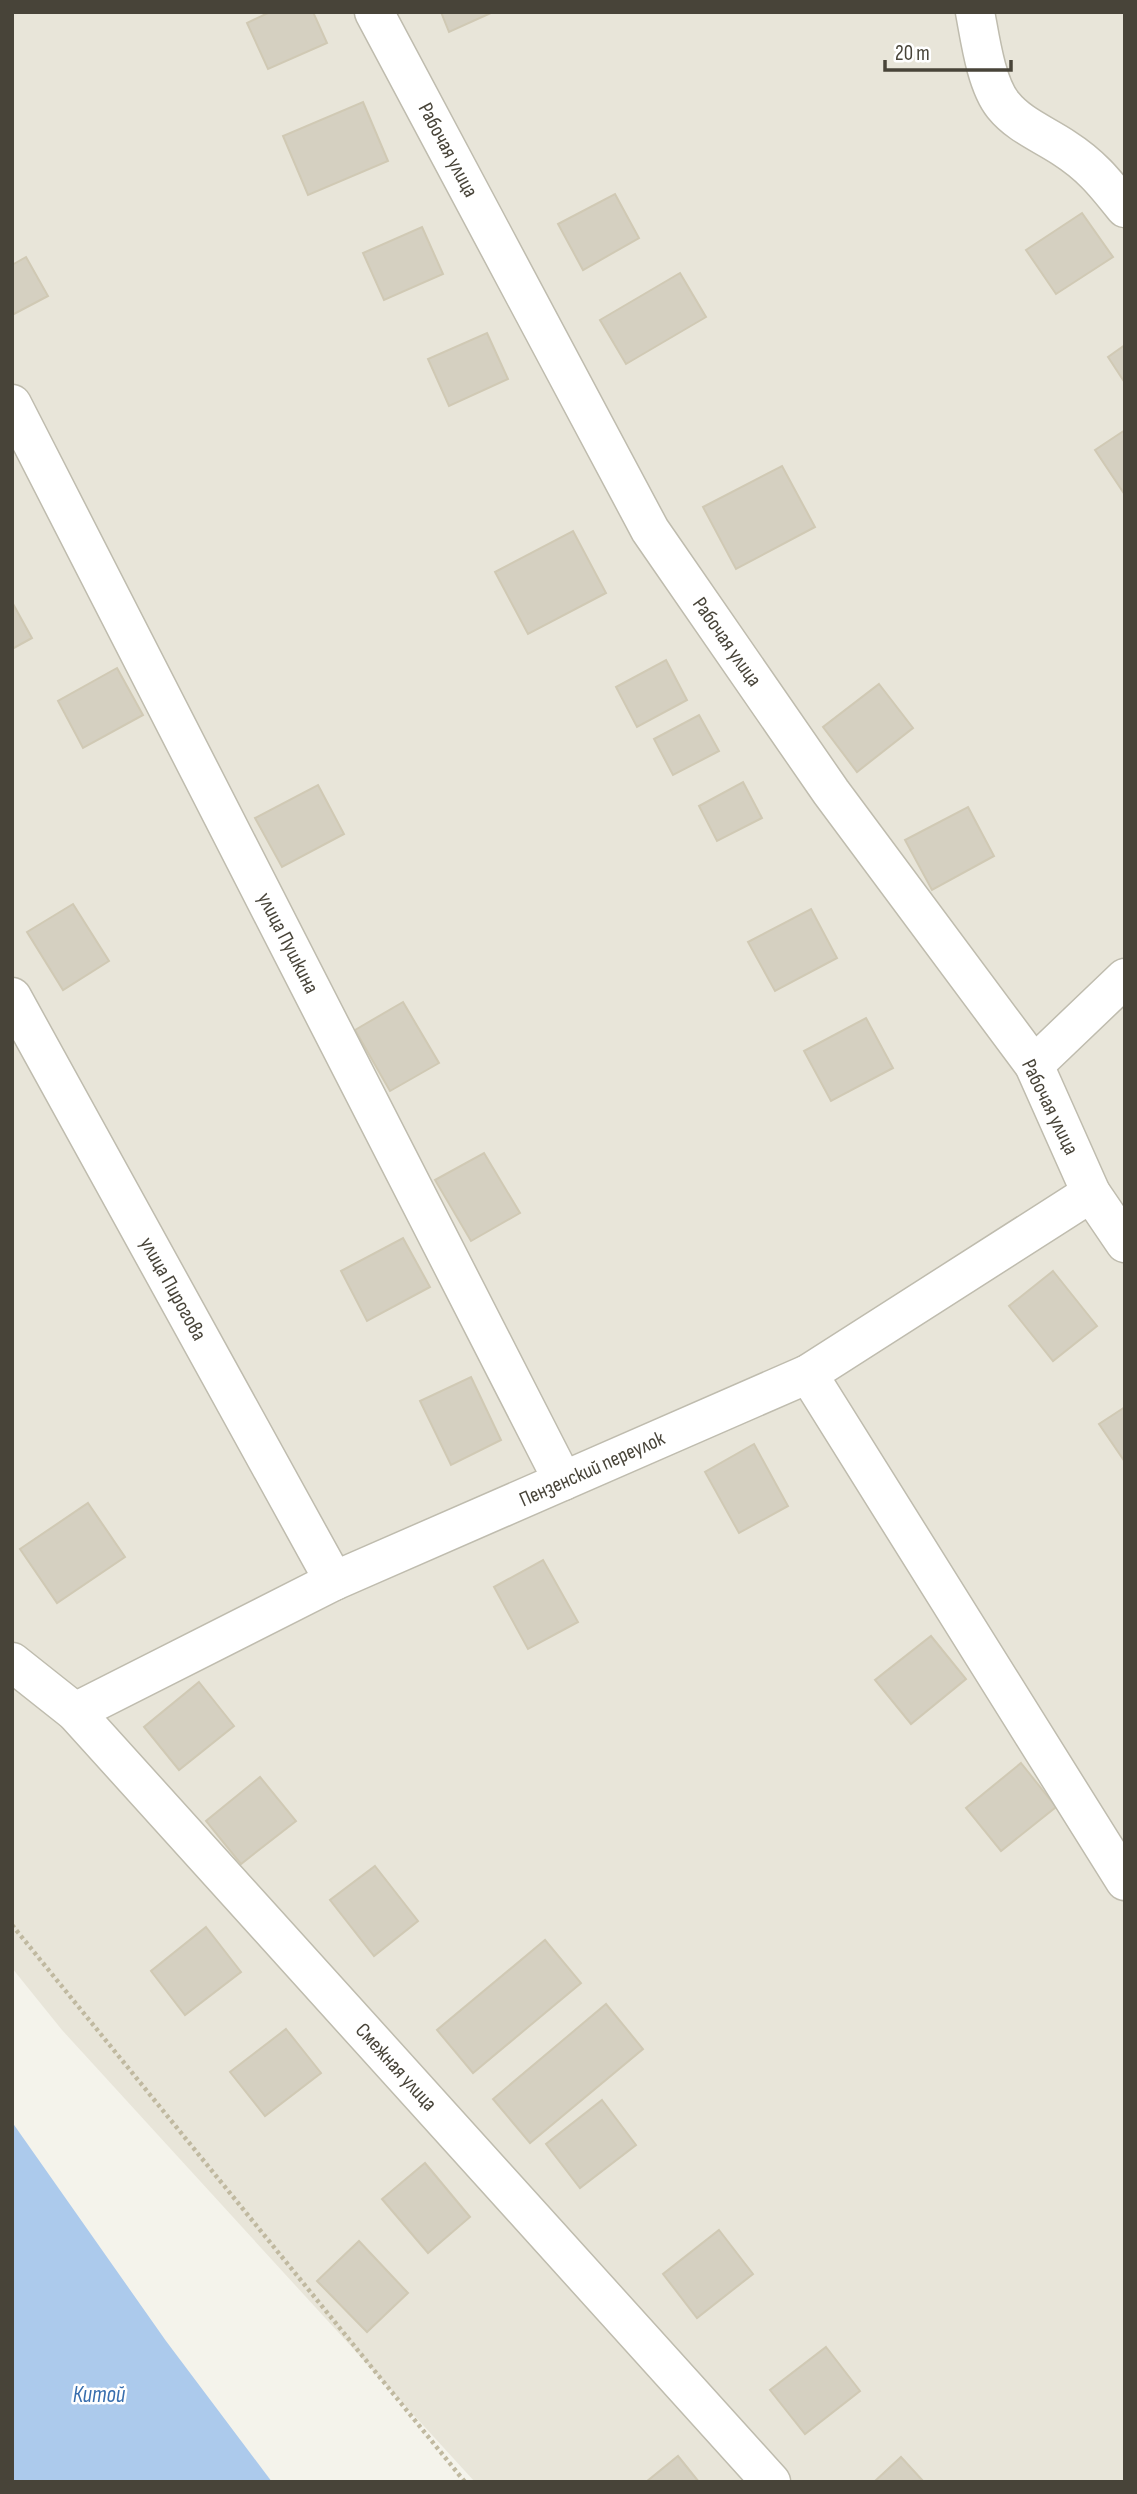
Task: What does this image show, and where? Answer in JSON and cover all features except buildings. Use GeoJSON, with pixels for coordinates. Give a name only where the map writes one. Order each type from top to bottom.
{"type":"FeatureCollection","features":[{"type":"Feature","properties":{"kind":"street","name":"Рабочая улица"},"geometry":{"type":"LineString","coordinates":[[374,12],[650,530],[831,792],[1034,1065],[1091,1193],[1125,1243]]}},
{"type":"Feature","properties":{"kind":"street"},"geometry":{"type":"LineString","coordinates":[[975,12],[988,71],[1002,104],[1022,124],[1064,147],[1097,172],[1125,208]]}},
{"type":"Feature","properties":{"kind":"street","name":"улица Пушкина"},"geometry":{"type":"LineString","coordinates":[[12,404],[563,1481]]}},
{"type":"Feature","properties":{"kind":"street"},"geometry":{"type":"LineString","coordinates":[[1034,1065],[1125,978]]}},
{"type":"Feature","properties":{"kind":"street","name":"улица Пирогова"},"geometry":{"type":"LineString","coordinates":[[12,997],[334,1581]]}},
{"type":"Feature","properties":{"kind":"street","name":"Пензенский переулок"},"geometry":{"type":"LineString","coordinates":[[75,1712],[334,1581],[808,1374],[1091,1193]]}},
{"type":"Feature","properties":{"kind":"street"},"geometry":{"type":"LineString","coordinates":[[808,1374],[1125,1881]]}},
{"type":"Feature","properties":{"kind":"street","name":"Смежная улица"},"geometry":{"type":"LineString","coordinates":[[12,1662],[75,1712],[771,2482]]}},
{"type":"Feature","properties":{"kind":"path"},"geometry":{"type":"LineString","coordinates":[[12,1925],[465,2482]]}},
{"type":"Feature","properties":{"kind":"shaded area"},"geometry":{"type":"Polygon","coordinates":[[[12,12],[1125,12],[1125,2482],[475,2482],[62,2030],[12,1968],[12,12]]]}},
{"type":"Feature","properties":{"kind":"water","name":"Китой"},"geometry":{"type":"Polygon","coordinates":[[[12,2122],[166,2341],[272,2482],[12,2482],[12,2122]]]}}]}
